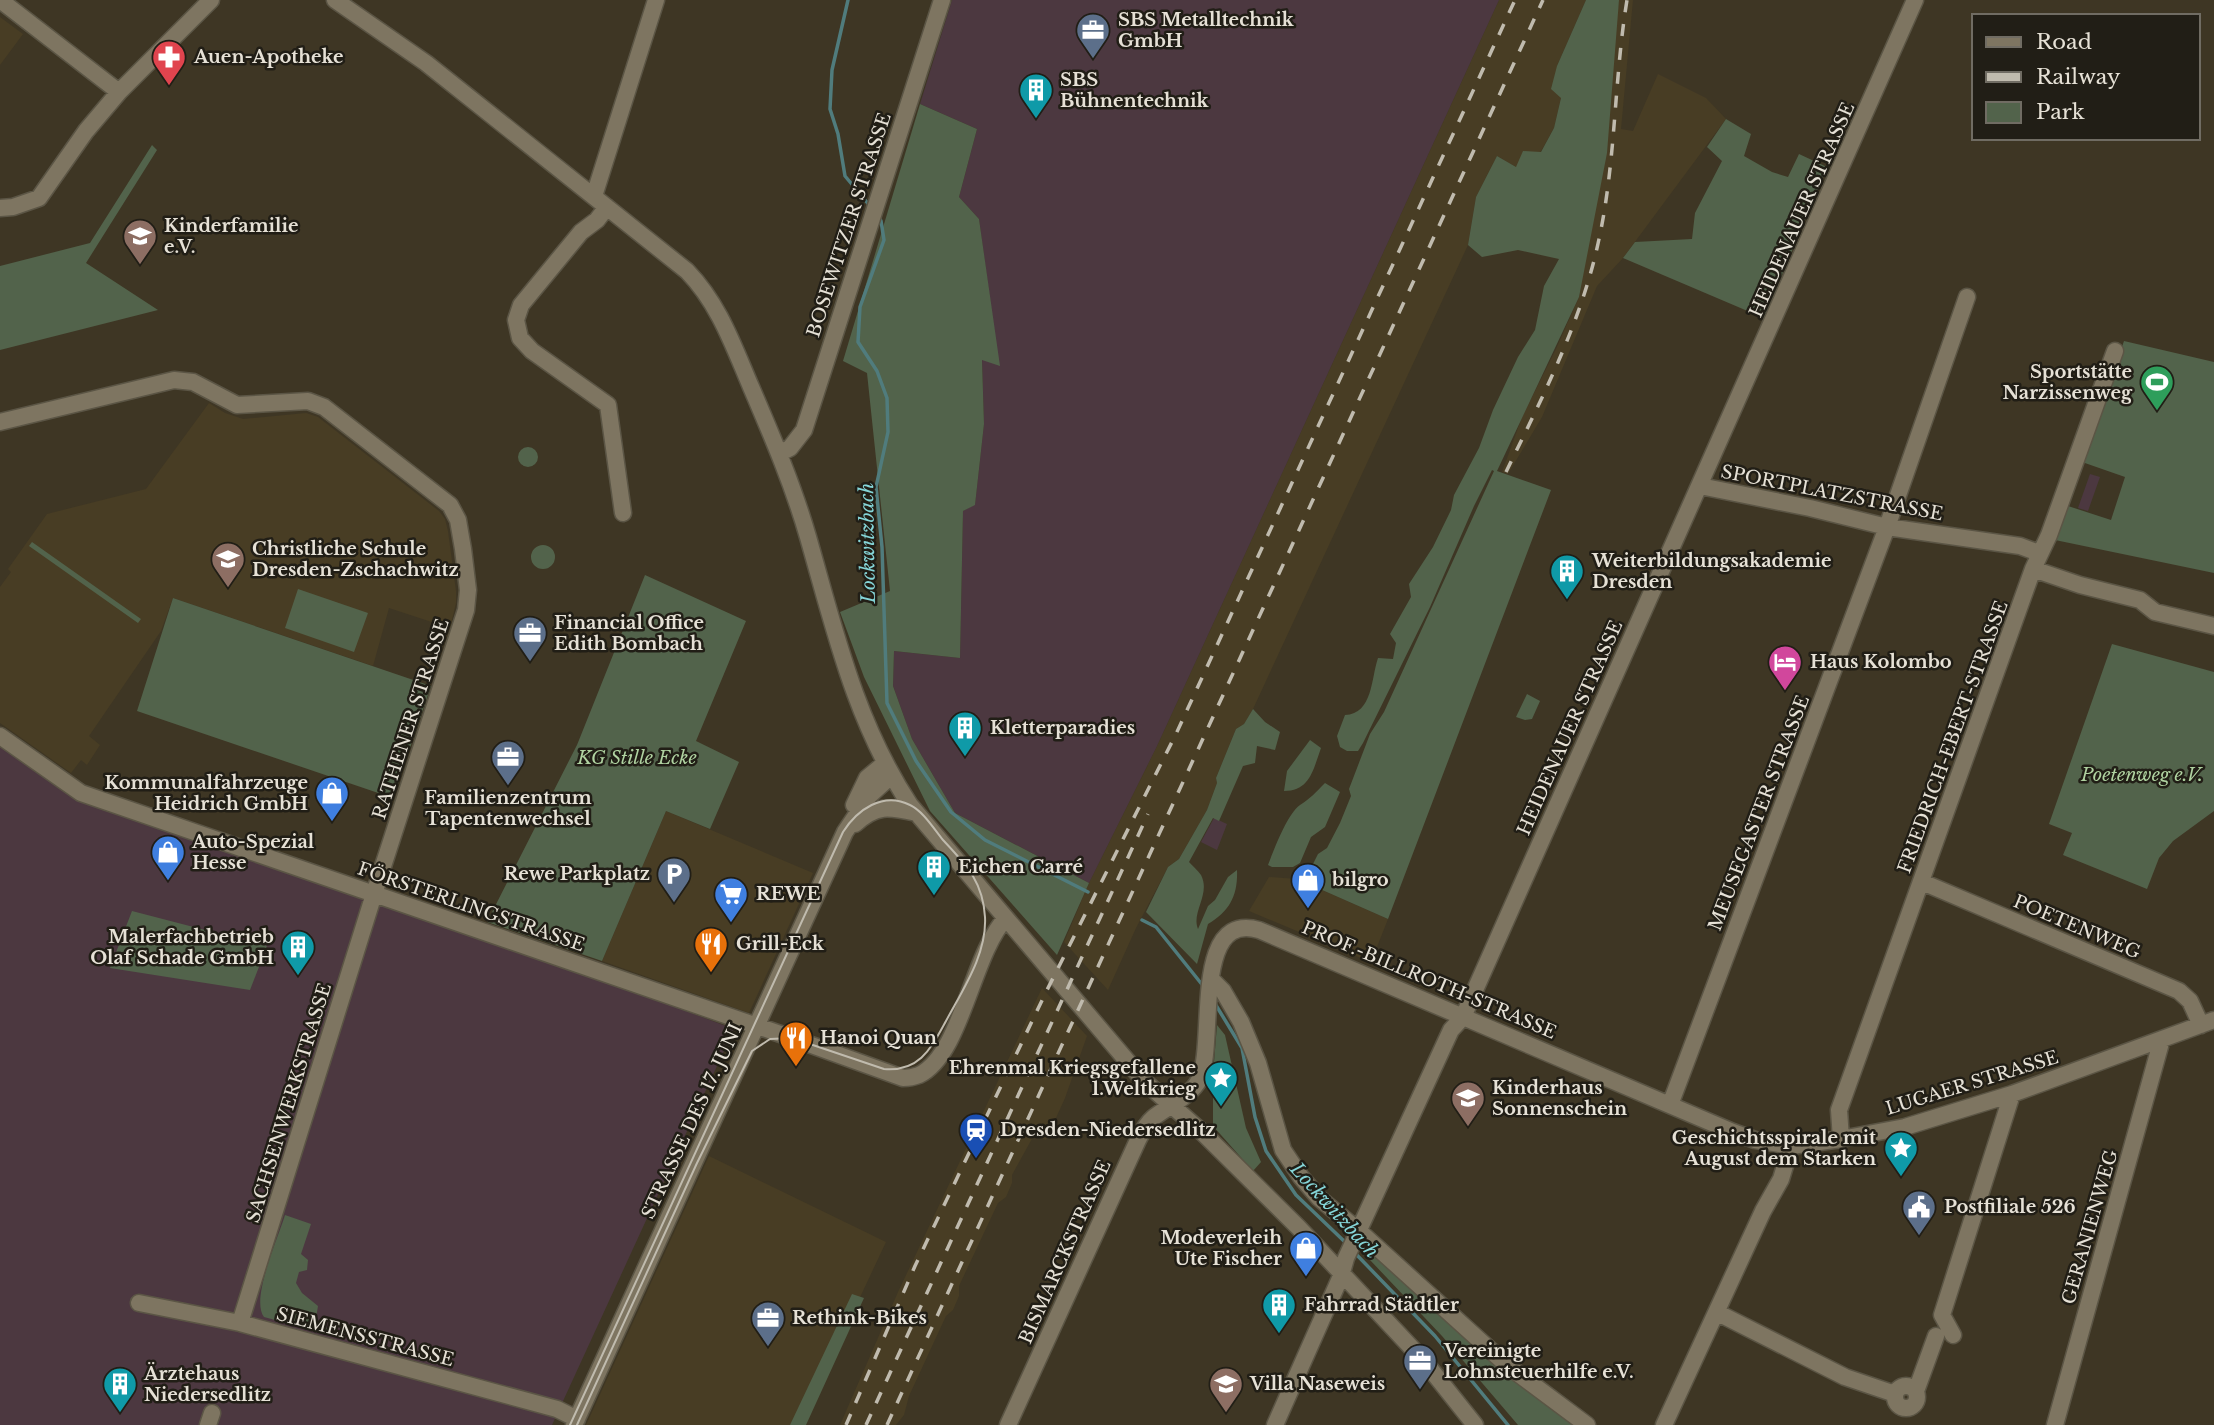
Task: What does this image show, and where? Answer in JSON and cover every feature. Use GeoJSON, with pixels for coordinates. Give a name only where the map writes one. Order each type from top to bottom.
{"type":"FeatureCollection","features":[{"type":"Feature","properties":{"kind":"street"},"geometry":{"type":"LineString","coordinates":[[0,0],[119,92]]}},
{"type":"Feature","properties":{"kind":"street"},"geometry":{"type":"LineString","coordinates":[[0,208],[39,198],[86,131],[119,92],[211,0]]}},
{"type":"Feature","properties":{"kind":"street"},"geometry":{"type":"LineString","coordinates":[[335,0],[426,63],[687,271],[712,300],[780,453],[808,537],[847,676],[888,769],[917,813],[1145,1082],[1203,1133],[1275,1203],[1424,1361],[1475,1425]]}},
{"type":"Feature","properties":{"kind":"street"},"geometry":{"type":"LineString","coordinates":[[623,513],[608,405],[532,351],[520,338],[516,320],[521,305],[581,232],[597,220],[656,0]]}},
{"type":"Feature","properties":{"kind":"street","name":"BOSEWITZER STRASSE"},"geometry":{"type":"LineString","coordinates":[[780,453],[790,448],[804,430],[942,0]]}},
{"type":"Feature","properties":{"kind":"street","name":"HEIDENAUER STRASSE"},"geometry":{"type":"LineString","coordinates":[[1275,1425],[1341,1276],[1346,1258],[1451,1030],[1463,1017],[1915,0]]}},
{"type":"Feature","properties":{"kind":"street","name":"MEUSEGASTER STRASSE"},"geometry":{"type":"LineString","coordinates":[[1670,1105],[1887,527],[1967,298]]}},
{"type":"Feature","properties":{"kind":"street","name":"FRIEDRICH-EBERT-STRASSE"},"geometry":{"type":"LineString","coordinates":[[1841,1139],[1839,1110],[2033,569],[2049,535],[2115,351]]}},
{"type":"Feature","properties":{"kind":"street","name":"RATHENER STRASSE"},"geometry":{"type":"LineString","coordinates":[[0,422],[174,380],[193,382],[237,405],[309,401],[324,407],[450,505],[458,520],[463,550],[468,590],[466,610],[374,894]]}},
{"type":"Feature","properties":{"kind":"street","name":"SPORTPLATZSTRASSE"},"geometry":{"type":"LineString","coordinates":[[1700,486],[1887,527],[2021,546],[2039,553]]}},
{"type":"Feature","properties":{"kind":"street"},"geometry":{"type":"LineString","coordinates":[[2033,569],[2080,585],[2140,600],[2155,612],[2214,626]]}},
{"type":"Feature","properties":{"kind":"street","name":"FÖRSTERLINGSTRASSE"},"geometry":{"type":"LineString","coordinates":[[0,736],[81,793],[757,1026],[902,1079],[919,1075],[938,1059],[964,1009],[997,928],[1006,918]]}},
{"type":"Feature","properties":{"kind":"street","name":"STRASSE DES 17. JUNI"},"geometry":{"type":"LineString","coordinates":[[575,1422],[845,832],[852,808],[867,778],[888,769]]}},
{"type":"Feature","properties":{"kind":"street"},"geometry":{"type":"LineString","coordinates":[[845,832],[867,813],[876,809],[893,808],[917,813]]}},
{"type":"Feature","properties":{"kind":"street","name":"POETENWEG"},"geometry":{"type":"LineString","coordinates":[[1922,882],[2179,992],[2208,1022]]}},
{"type":"Feature","properties":{"kind":"street","name":"SACHSENWERKSTRASSE"},"geometry":{"type":"LineString","coordinates":[[240,1323],[374,894]]}},
{"type":"Feature","properties":{"kind":"street","name":"PROF.-BILLROTH-STRASSE"},"geometry":{"type":"LineString","coordinates":[[1171,1105],[1196,1086],[1200,1078],[1206,1053],[1211,981],[1216,954],[1224,937],[1232,930],[1251,928],[1755,1140],[1791,1146]]}},
{"type":"Feature","properties":{"kind":"street"},"geometry":{"type":"LineString","coordinates":[[1211,981],[1223,991],[1241,1022],[1258,1063],[1283,1150],[1301,1177],[1357,1235],[1507,1366],[1587,1425]]}},
{"type":"Feature","properties":{"kind":"street","name":"LUGAER STRASSE"},"geometry":{"type":"LineString","coordinates":[[1791,1146],[1905,1127],[2012,1094],[2208,1022]]}},
{"type":"Feature","properties":{"kind":"street","name":"GERANIENWEG"},"geometry":{"type":"LineString","coordinates":[[2054,1425],[2162,1039]]}},
{"type":"Feature","properties":{"kind":"street"},"geometry":{"type":"LineString","coordinates":[[1718,1313],[1845,1377],[1895,1394],[1899,1388],[1907,1385],[1916,1391],[1944,1335],[1942,1315],[2012,1094]]}},
{"type":"Feature","properties":{"kind":"street","name":"BISMARCKSTRASSE"},"geometry":{"type":"LineString","coordinates":[[1008,1425],[1138,1140],[1151,1120],[1171,1105]]}},
{"type":"Feature","properties":{"kind":"street"},"geometry":{"type":"LineString","coordinates":[[1664,1425],[1763,1211],[1781,1180],[1791,1146]]}},
{"type":"Feature","properties":{"kind":"street","name":"SIEMENSSTRASSE"},"geometry":{"type":"LineString","coordinates":[[139,1303],[240,1323],[557,1409],[575,1422]]}},
{"type":"Feature","properties":{"kind":"shaded area"},"geometry":{"type":"Polygon","coordinates":[[[952,0],[1499,0],[1157,746],[1089,883],[955,813],[912,739],[893,686],[894,651],[960,658],[963,511],[975,504],[984,424],[982,359],[999,365],[979,219],[959,197],[977,129],[920,104],[952,0]]]}},
{"type":"Feature","properties":{"kind":"shaded area"},"geometry":{"type":"Polygon","coordinates":[[[1499,0],[1586,0],[1557,66],[1561,98],[1554,128],[1540,153],[1516,167],[1497,156],[1476,197],[1468,245],[1253,709],[1244,724],[1236,729],[1216,778],[1217,783],[1207,810],[1179,859],[1168,867],[1108,990],[1064,942],[1089,883],[1157,746],[1499,0]]]}},
{"type":"Feature","properties":{"kind":"shaded area"},"geometry":{"type":"Polygon","coordinates":[[[1619,0],[1633,0],[1621,129],[1633,131],[1658,74],[1706,98],[1726,119],[1623,258],[1597,286],[1542,417],[1508,474],[1502,472],[1522,417],[1579,297],[1619,0]]]}},
{"type":"Feature","properties":{"kind":"shaded area"},"geometry":{"type":"Polygon","coordinates":[[[0,17],[23,34],[0,65],[0,17]]]}},
{"type":"Feature","properties":{"kind":"shaded area","name":"Christliche Schule Dresden-Zschachwitz"},"geometry":{"type":"Polygon","coordinates":[[[209,403],[225,413],[243,419],[306,413],[318,417],[439,511],[445,519],[448,531],[456,591],[450,628],[389,608],[373,666],[173,598],[161,631],[89,736],[100,745],[87,765],[81,760],[71,773],[0,723],[0,587],[11,572],[8,569],[47,514],[146,489],[209,403]]]}},
{"type":"Feature","properties":{"kind":"shaded area"},"geometry":{"type":"Polygon","coordinates":[[[2090,474],[2100,477],[2088,511],[2078,508],[2090,474]]]}},
{"type":"Feature","properties":{"kind":"shaded area"},"geometry":{"type":"Polygon","coordinates":[[[0,737],[81,793],[374,894],[734,1029],[552,1425],[0,1425],[0,737]]]}},
{"type":"Feature","properties":{"kind":"shaded area"},"geometry":{"type":"Polygon","coordinates":[[[666,811],[813,873],[749,1013],[602,961],[666,811]]]}},
{"type":"Feature","properties":{"kind":"shaded area"},"geometry":{"type":"Polygon","coordinates":[[[1214,818],[1227,824],[1217,850],[1201,842],[1214,818]]]}},
{"type":"Feature","properties":{"kind":"shaded area"},"geometry":{"type":"Polygon","coordinates":[[[1269,877],[1297,879],[1388,919],[1377,947],[1365,950],[1361,958],[1249,911],[1269,877]]]}},
{"type":"Feature","properties":{"kind":"shaded area"},"geometry":{"type":"Polygon","coordinates":[[[1042,988],[1087,1036],[1065,1098],[1046,1140],[1034,1135],[1012,1175],[1012,1183],[1006,1197],[998,1203],[959,1286],[959,1296],[953,1310],[946,1316],[909,1396],[904,1415],[896,1425],[840,1425],[898,1292],[1042,988]]]}},
{"type":"Feature","properties":{"kind":"shaded area"},"geometry":{"type":"Polygon","coordinates":[[[709,1156],[886,1242],[800,1425],[586,1425],[709,1156]]]}},
{"type":"Feature","properties":{"kind":"green space"},"geometry":{"type":"Polygon","coordinates":[[[1586,0],[1619,0],[1607,153],[1579,297],[1497,471],[1551,490],[1388,919],[1304,882],[1318,854],[1327,848],[1340,823],[1351,796],[1349,789],[1370,734],[1384,712],[1494,471],[1492,470],[1474,506],[1430,607],[1363,743],[1358,751],[1347,751],[1340,747],[1337,736],[1345,715],[1354,713],[1366,702],[1378,658],[1393,659],[1396,643],[1390,634],[1411,597],[1409,584],[1433,547],[1451,510],[1454,495],[1479,448],[1493,410],[1518,357],[1535,330],[1544,286],[1559,259],[1518,250],[1482,257],[1468,245],[1476,197],[1497,156],[1516,167],[1523,151],[1541,152],[1554,128],[1561,98],[1551,89],[1557,66],[1586,0]]]}},
{"type":"Feature","properties":{"kind":"green space"},"geometry":{"type":"Polygon","coordinates":[[[920,104],[977,129],[959,197],[979,219],[1000,366],[982,360],[984,424],[975,505],[963,511],[960,658],[894,651],[893,686],[912,739],[955,813],[1089,883],[1057,955],[930,811],[864,677],[840,612],[890,591],[867,373],[843,361],[920,104]]]}},
{"type":"Feature","properties":{"kind":"green space"},"geometry":{"type":"Polygon","coordinates":[[[1726,119],[1751,134],[1744,156],[1772,172],[1788,177],[1799,154],[1827,167],[1764,318],[1623,258],[1635,242],[1692,239],[1695,213],[1722,161],[1707,147],[1726,119]]]}},
{"type":"Feature","properties":{"kind":"green space"},"geometry":{"type":"Polygon","coordinates":[[[152,145],[157,150],[86,263],[158,310],[0,350],[0,266],[90,243],[152,145]]]}},
{"type":"Feature","properties":{"kind":"green space","name":"Sportstätte Narzissenweg"},"geometry":{"type":"Polygon","coordinates":[[[2124,341],[2214,362],[2214,573],[2055,540],[2068,506],[2111,520],[2125,477],[2082,462],[2124,341]]]}},
{"type":"Feature","properties":{"kind":"green space"},"geometry":{"type":"Polygon","coordinates":[[[528,447],[535,450],[538,457],[535,464],[528,467],[521,464],[518,457],[521,450],[528,447]]]}},
{"type":"Feature","properties":{"kind":"green space"},"geometry":{"type":"Polygon","coordinates":[[[32,542],[141,619],[138,623],[29,546],[32,542]]]}},
{"type":"Feature","properties":{"kind":"green space"},"geometry":{"type":"Polygon","coordinates":[[[543,545],[554,552],[555,557],[548,568],[543,569],[532,562],[531,557],[538,546],[543,545]]]}},
{"type":"Feature","properties":{"kind":"green space","name":"KG Stille Ecke"},"geometry":{"type":"Polygon","coordinates":[[[645,575],[746,621],[696,741],[739,762],[710,829],[666,811],[602,961],[487,922],[577,745],[645,575]]]}},
{"type":"Feature","properties":{"kind":"green space"},"geometry":{"type":"Polygon","coordinates":[[[298,589],[368,613],[354,652],[285,628],[298,589]]]}},
{"type":"Feature","properties":{"kind":"green space"},"geometry":{"type":"Polygon","coordinates":[[[173,598],[431,686],[393,798],[137,711],[173,598]]]}},
{"type":"Feature","properties":{"kind":"green space","name":"Poetenweg e.V."},"geometry":{"type":"Polygon","coordinates":[[[2112,644],[2214,672],[2214,811],[2173,841],[2159,858],[2147,889],[2063,855],[2072,833],[2049,824],[2112,644]]]}},
{"type":"Feature","properties":{"kind":"green space"},"geometry":{"type":"Polygon","coordinates":[[[1527,694],[1540,701],[1532,719],[1525,720],[1516,717],[1527,694]]]}},
{"type":"Feature","properties":{"kind":"green space"},"geometry":{"type":"Polygon","coordinates":[[[1253,709],[1265,722],[1280,732],[1275,750],[1257,746],[1255,763],[1243,766],[1219,821],[1213,818],[1189,862],[1201,875],[1204,889],[1197,916],[1198,929],[1208,906],[1215,900],[1228,877],[1237,870],[1234,895],[1222,914],[1208,924],[1197,964],[1146,912],[1168,867],[1179,859],[1207,810],[1217,783],[1216,778],[1236,729],[1244,724],[1253,709]]]}},
{"type":"Feature","properties":{"kind":"green space"},"geometry":{"type":"Polygon","coordinates":[[[1310,740],[1321,748],[1313,771],[1300,787],[1284,791],[1287,771],[1310,740]]]}},
{"type":"Feature","properties":{"kind":"green space"},"geometry":{"type":"Polygon","coordinates":[[[1325,783],[1340,792],[1325,827],[1311,837],[1300,863],[1293,867],[1268,865],[1290,816],[1325,783]]]}},
{"type":"Feature","properties":{"kind":"green space"},"geometry":{"type":"Polygon","coordinates":[[[132,911],[267,946],[250,990],[110,968],[132,911]]]}},
{"type":"Feature","properties":{"kind":"green space"},"geometry":{"type":"Polygon","coordinates":[[[1217,1025],[1225,1035],[1246,1128],[1261,1162],[1253,1171],[1213,1126],[1217,1025]]]}},
{"type":"Feature","properties":{"kind":"green space"},"geometry":{"type":"Polygon","coordinates":[[[285,1215],[311,1224],[301,1254],[308,1260],[307,1270],[299,1272],[296,1283],[302,1293],[318,1306],[315,1324],[339,1332],[338,1337],[264,1317],[261,1308],[263,1282],[285,1215]]]}},
{"type":"Feature","properties":{"kind":"green space"},"geometry":{"type":"Polygon","coordinates":[[[1376,1255],[1578,1425],[1518,1425],[1442,1336],[1370,1260],[1376,1255]]]}},
{"type":"Feature","properties":{"kind":"green space"},"geometry":{"type":"Polygon","coordinates":[[[852,1294],[864,1298],[806,1425],[790,1425],[852,1294]]]}},
{"type":"Feature","properties":{"kind":"waterway","name":"Lockwitzbach"},"geometry":{"type":"LineString","coordinates":[[848,0],[832,70],[830,109],[838,134],[845,176],[870,206]]}},
{"type":"Feature","properties":{"kind":"waterway","name":"Lockwitzbach"},"geometry":{"type":"LineString","coordinates":[[879,217],[884,240],[860,307],[858,342],[877,371],[887,398],[888,432],[876,487],[882,547],[887,703],[916,761],[951,812],[985,840],[1088,892]]}},
{"type":"Feature","properties":{"kind":"waterway","name":"Lockwitzbach"},"geometry":{"type":"LineString","coordinates":[[1142,920],[1156,927],[1204,987]]}},
{"type":"Feature","properties":{"kind":"waterway","name":"Lockwitzbach"},"geometry":{"type":"LineString","coordinates":[[1214,1002],[1242,1048],[1255,1117],[1266,1151],[1296,1195],[1346,1243]]}},
{"type":"Feature","properties":{"kind":"waterway","name":"Lockwitzbach"},"geometry":{"type":"LineString","coordinates":[[1354,1252],[1435,1336],[1508,1425]]}},
{"type":"Feature","properties":{"kind":"tram line"},"geometry":{"type":"LineString","coordinates":[[570,1425],[843,832],[863,810],[872,805],[890,800],[910,805],[924,816],[972,874],[984,904],[985,931],[982,944],[973,971],[960,996],[929,1049],[907,1067],[884,1069],[792,1038],[770,1039],[752,1051],[697,1163],[577,1425]]}},
{"type":"Feature","properties":{"kind":"railway"},"geometry":{"type":"LineString","coordinates":[[846,1425],[915,1266],[1046,992],[1176,734],[1515,0]]}},
{"type":"Feature","properties":{"kind":"railway"},"geometry":{"type":"LineString","coordinates":[[887,1425],[1543,0]]}},
{"type":"Feature","properties":{"kind":"railway"},"geometry":{"type":"LineString","coordinates":[[1506,472],[1560,358],[1592,270],[1609,180],[1627,0]]}},
{"type":"Feature","properties":{"kind":"railway"},"geometry":{"type":"LineString","coordinates":[[866,1425],[1148,814]]}},
{"type":"Feature","properties":{"kind":"place","name":"SBS Metalltechnik GmbH"},"geometry":{"type":"Point","coordinates":[1093,60]}},
{"type":"Feature","properties":{"kind":"place","name":"Auen-Apotheke"},"geometry":{"type":"Point","coordinates":[169,87]}},
{"type":"Feature","properties":{"kind":"place","name":"SBS Bühnentechnik"},"geometry":{"type":"Point","coordinates":[1036,120]}},
{"type":"Feature","properties":{"kind":"place","name":"Kinderfamilie e.V."},"geometry":{"type":"Point","coordinates":[140,266]}},
{"type":"Feature","properties":{"kind":"place","name":"Sportstätte Narzissenweg"},"geometry":{"type":"Point","coordinates":[2157,412]}},
{"type":"Feature","properties":{"kind":"place","name":"Christliche Schule Dresden-Zschachwitz"},"geometry":{"type":"Point","coordinates":[228,589]}},
{"type":"Feature","properties":{"kind":"place","name":"Weiterbildungsakademie Dresden"},"geometry":{"type":"Point","coordinates":[1567,601]}},
{"type":"Feature","properties":{"kind":"place","name":"Financial Office Edith Bombach"},"geometry":{"type":"Point","coordinates":[530,663]}},
{"type":"Feature","properties":{"kind":"place","name":"Haus Kolombo"},"geometry":{"type":"Point","coordinates":[1785,692]}},
{"type":"Feature","properties":{"kind":"place","name":"Kletterparadies"},"geometry":{"type":"Point","coordinates":[965,758]}},
{"type":"Feature","properties":{"kind":"place","name":"Familienzentrum Tapentenwechsel"},"geometry":{"type":"Point","coordinates":[508,787]}},
{"type":"Feature","properties":{"kind":"place","name":"Kommunalfahrzeuge Heidrich GmbH"},"geometry":{"type":"Point","coordinates":[332,823]}},
{"type":"Feature","properties":{"kind":"place","name":"Auto-Spezial Hesse"},"geometry":{"type":"Point","coordinates":[168,882]}},
{"type":"Feature","properties":{"kind":"place","name":"Eichen Carré"},"geometry":{"type":"Point","coordinates":[934,897]}},
{"type":"Feature","properties":{"kind":"place","name":"Rewe Parkplatz"},"geometry":{"type":"Point","coordinates":[674,904]}},
{"type":"Feature","properties":{"kind":"place","name":"bilgro"},"geometry":{"type":"Point","coordinates":[1308,910]}},
{"type":"Feature","properties":{"kind":"place","name":"REWE"},"geometry":{"type":"Point","coordinates":[731,924]}},
{"type":"Feature","properties":{"kind":"place","name":"Grill-Eck"},"geometry":{"type":"Point","coordinates":[711,974]}},
{"type":"Feature","properties":{"kind":"place","name":"Malerfachbetrieb Olaf Schade GmbH"},"geometry":{"type":"Point","coordinates":[298,977]}},
{"type":"Feature","properties":{"kind":"place","name":"Hanoi Quan"},"geometry":{"type":"Point","coordinates":[796,1068]}},
{"type":"Feature","properties":{"kind":"place","name":"Ehrenmal Kriegsgefallene 1.Weltkrieg"},"geometry":{"type":"Point","coordinates":[1221,1108]}},
{"type":"Feature","properties":{"kind":"place","name":"Kinderhaus Sonnenschein"},"geometry":{"type":"Point","coordinates":[1468,1128]}},
{"type":"Feature","properties":{"kind":"place","name":"Dresden-Niedersedlitz"},"geometry":{"type":"Point","coordinates":[976,1160]}},
{"type":"Feature","properties":{"kind":"place","name":"Geschichtsspirale mit August dem Starken"},"geometry":{"type":"Point","coordinates":[1901,1178]}},
{"type":"Feature","properties":{"kind":"place","name":"Postfiliale 526"},"geometry":{"type":"Point","coordinates":[1919,1237]}},
{"type":"Feature","properties":{"kind":"place","name":"Modeverleih Ute Fischer"},"geometry":{"type":"Point","coordinates":[1306,1278]}},
{"type":"Feature","properties":{"kind":"place","name":"Fahrrad Städtler"},"geometry":{"type":"Point","coordinates":[1279,1335]}},
{"type":"Feature","properties":{"kind":"place","name":"Rethink-Bikes"},"geometry":{"type":"Point","coordinates":[768,1348]}},
{"type":"Feature","properties":{"kind":"place","name":"Vereinigte Lohnsteuerhilfe e.V."},"geometry":{"type":"Point","coordinates":[1420,1391]}},
{"type":"Feature","properties":{"kind":"place","name":"Ärztehaus Niedersedlitz"},"geometry":{"type":"Point","coordinates":[120,1414]}},
{"type":"Feature","properties":{"kind":"place","name":"Villa Naseweis"},"geometry":{"type":"Point","coordinates":[1226,1414]}}]}
